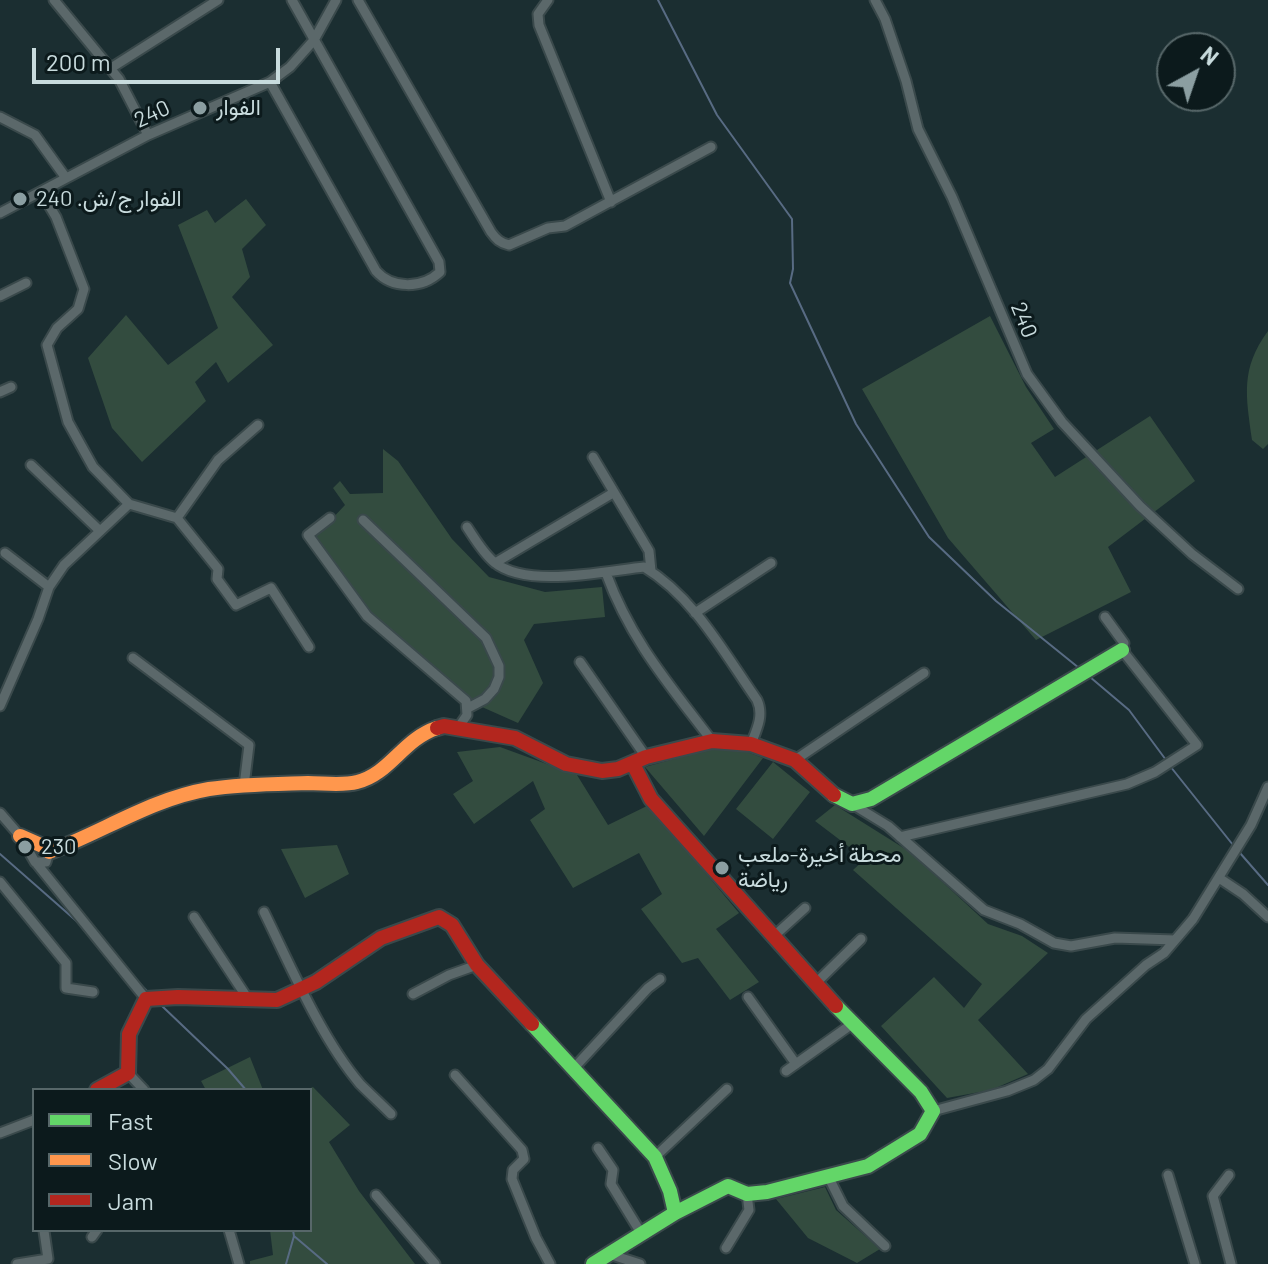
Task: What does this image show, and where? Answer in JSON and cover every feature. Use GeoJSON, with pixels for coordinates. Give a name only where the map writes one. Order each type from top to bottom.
{"type":"FeatureCollection","features":[{"type":"Feature","properties":{"kind":"street"},"geometry":{"type":"LineString","coordinates":[[54,0],[111,68],[148,135]]}},
{"type":"Feature","properties":{"kind":"street"},"geometry":{"type":"LineString","coordinates":[[111,68],[218,0]]}},
{"type":"Feature","properties":{"kind":"street"},"geometry":{"type":"LineString","coordinates":[[270,82],[376,271],[389,282],[401,286],[435,277],[440,272],[439,262],[292,0]]}},
{"type":"Feature","properties":{"kind":"street","name":"240"},"geometry":{"type":"LineString","coordinates":[[0,213],[148,135],[270,82],[290,67],[314,40],[336,0]]}},
{"type":"Feature","properties":{"kind":"street"},"geometry":{"type":"LineString","coordinates":[[358,0],[498,241],[509,245],[548,228],[565,226],[711,147]]}},
{"type":"Feature","properties":{"kind":"street"},"geometry":{"type":"LineString","coordinates":[[548,0],[538,14],[539,25],[611,202]]}},
{"type":"Feature","properties":{"kind":"street","name":"240"},"geometry":{"type":"LineString","coordinates":[[875,0],[885,19],[906,81],[918,129],[952,197],[1027,374],[1062,422],[1140,506],[1192,554],[1238,589]]}},
{"type":"Feature","properties":{"kind":"street"},"geometry":{"type":"LineString","coordinates":[[1,119],[35,135],[66,178]]}},
{"type":"Feature","properties":{"kind":"street"},"geometry":{"type":"LineString","coordinates":[[41,192],[56,217],[84,289],[78,309],[57,328],[47,345],[68,422],[93,467],[129,504],[177,518],[218,569],[217,579],[236,605],[271,588],[309,647]]}},
{"type":"Feature","properties":{"kind":"street"},"geometry":{"type":"LineString","coordinates":[[0,296],[26,283]]}},
{"type":"Feature","properties":{"kind":"street"},"geometry":{"type":"LineString","coordinates":[[0,392],[11,387]]}},
{"type":"Feature","properties":{"kind":"street"},"geometry":{"type":"LineString","coordinates":[[177,518],[218,460],[258,425]]}},
{"type":"Feature","properties":{"kind":"street"},"geometry":{"type":"LineString","coordinates":[[593,457],[649,551],[651,571]]}},
{"type":"Feature","properties":{"kind":"street"},"geometry":{"type":"LineString","coordinates":[[31,465],[100,531]]}},
{"type":"Feature","properties":{"kind":"street"},"geometry":{"type":"LineString","coordinates":[[495,563],[613,493]]}},
{"type":"Feature","properties":{"kind":"street"},"geometry":{"type":"LineString","coordinates":[[0,706],[49,587],[64,565],[129,504]]}},
{"type":"Feature","properties":{"kind":"street"},"geometry":{"type":"LineString","coordinates":[[330,518],[308,535],[367,616],[460,693],[468,708]]}},
{"type":"Feature","properties":{"kind":"street"},"geometry":{"type":"LineString","coordinates":[[363,520],[486,638],[499,666],[494,689],[485,699],[468,708],[458,728]]}},
{"type":"Feature","properties":{"kind":"street"},"geometry":{"type":"LineString","coordinates":[[467,527],[495,563],[509,571],[528,575],[606,573],[644,567],[651,571],[678,593],[695,613],[761,709],[751,744]]}},
{"type":"Feature","properties":{"kind":"street"},"geometry":{"type":"LineString","coordinates":[[5,553],[49,587]]}},
{"type":"Feature","properties":{"kind":"street"},"geometry":{"type":"LineString","coordinates":[[695,613],[771,563]]}},
{"type":"Feature","properties":{"kind":"street"},"geometry":{"type":"LineString","coordinates":[[606,573],[616,601],[642,649],[712,741]]}},
{"type":"Feature","properties":{"kind":"street"},"geometry":{"type":"LineString","coordinates":[[852,804],[871,799],[1122,650],[1124,643],[1105,617]]}},
{"type":"Feature","properties":{"kind":"street"},"geometry":{"type":"LineString","coordinates":[[900,837],[1127,784],[1155,772],[1197,745],[1122,650]]}},
{"type":"Feature","properties":{"kind":"street"},"geometry":{"type":"LineString","coordinates":[[133,658],[249,745],[244,786]]}},
{"type":"Feature","properties":{"kind":"street"},"geometry":{"type":"LineString","coordinates":[[580,662],[640,761],[651,799],[852,1024],[921,1092],[933,1111]]}},
{"type":"Feature","properties":{"kind":"street"},"geometry":{"type":"LineString","coordinates":[[795,760],[924,673]]}},
{"type":"Feature","properties":{"kind":"street"},"geometry":{"type":"LineString","coordinates":[[40,855],[70,845],[159,802],[190,793],[244,786],[355,783],[366,780],[377,775],[406,745],[425,732],[444,726],[515,738],[566,764],[602,771],[712,741],[751,744],[795,760],[828,792],[888,826],[984,910],[1020,924],[1054,943],[1071,946],[1115,938],[1175,940]]}},
{"type":"Feature","properties":{"kind":"street"},"geometry":{"type":"LineString","coordinates":[[593,1264],[675,1213],[728,1186],[747,1194],[767,1192],[868,1166],[920,1134],[933,1111],[983,1099],[1034,1080],[1048,1069],[1086,1019],[1146,965],[1164,953],[1193,919],[1251,825],[1268,787]]}},
{"type":"Feature","properties":{"kind":"street"},"geometry":{"type":"LineString","coordinates":[[0,813],[40,855],[49,879],[146,999]]}},
{"type":"Feature","properties":{"kind":"street"},"geometry":{"type":"LineString","coordinates":[[1219,878],[1243,894],[1268,917]]}},
{"type":"Feature","properties":{"kind":"street"},"geometry":{"type":"LineString","coordinates":[[0,882],[66,963],[66,988],[93,992]]}},
{"type":"Feature","properties":{"kind":"street"},"geometry":{"type":"LineString","coordinates":[[773,937],[805,908]]}},
{"type":"Feature","properties":{"kind":"street"},"geometry":{"type":"LineString","coordinates":[[264,912],[302,989],[350,1070],[391,1114]]}},
{"type":"Feature","properties":{"kind":"street"},"geometry":{"type":"LineString","coordinates":[[194,917],[248,999]]}},
{"type":"Feature","properties":{"kind":"street"},"geometry":{"type":"LineString","coordinates":[[146,999],[277,1000],[316,982],[381,938],[439,917],[452,925],[477,965],[655,1157],[670,1191],[675,1213]]}},
{"type":"Feature","properties":{"kind":"street"},"geometry":{"type":"LineString","coordinates":[[816,983],[861,939]]}},
{"type":"Feature","properties":{"kind":"street"},"geometry":{"type":"LineString","coordinates":[[413,994],[449,975],[477,965]]}},
{"type":"Feature","properties":{"kind":"street"},"geometry":{"type":"LineString","coordinates":[[574,1068],[660,979]]}},
{"type":"Feature","properties":{"kind":"street"},"geometry":{"type":"LineString","coordinates":[[748,997],[796,1064]]}},
{"type":"Feature","properties":{"kind":"street"},"geometry":{"type":"LineString","coordinates":[[142,1088],[128,1073],[125,1046],[132,1018],[146,999]]}},
{"type":"Feature","properties":{"kind":"street"},"geometry":{"type":"LineString","coordinates":[[786,1071],[852,1024]]}},
{"type":"Feature","properties":{"kind":"street"},"geometry":{"type":"LineString","coordinates":[[101,1088],[128,1073]]}},
{"type":"Feature","properties":{"kind":"street"},"geometry":{"type":"LineString","coordinates":[[455,1075],[522,1150],[524,1159],[513,1170],[512,1179],[550,1264]]}},
{"type":"Feature","properties":{"kind":"street"},"geometry":{"type":"LineString","coordinates":[[655,1157],[727,1089]]}},
{"type":"Feature","properties":{"kind":"street"},"geometry":{"type":"LineString","coordinates":[[0,1133],[32,1121]]}},
{"type":"Feature","properties":{"kind":"street"},"geometry":{"type":"LineString","coordinates":[[598,1148],[613,1170],[611,1184],[641,1233]]}},
{"type":"Feature","properties":{"kind":"street"},"geometry":{"type":"LineString","coordinates":[[1168,1175],[1195,1264]]}},
{"type":"Feature","properties":{"kind":"street"},"geometry":{"type":"LineString","coordinates":[[1229,1175],[1213,1196],[1231,1264]]}},
{"type":"Feature","properties":{"kind":"street"},"geometry":{"type":"LineString","coordinates":[[828,1176],[843,1206],[885,1246]]}},
{"type":"Feature","properties":{"kind":"street"},"geometry":{"type":"LineString","coordinates":[[726,1248],[749,1210],[747,1194]]}},
{"type":"Feature","properties":{"kind":"street"},"geometry":{"type":"LineString","coordinates":[[376,1195],[435,1264]]}},
{"type":"Feature","properties":{"kind":"street"},"geometry":{"type":"LineString","coordinates":[[17,1264],[48,1259],[44,1232]]}},
{"type":"Feature","properties":{"kind":"street"},"geometry":{"type":"LineString","coordinates":[[230,1232],[239,1264]]}},
{"type":"Feature","properties":{"kind":"street"},"geometry":{"type":"LineString","coordinates":[[608,1254],[640,1264]]}},
{"type":"Feature","properties":{"kind":"green space"},"geometry":{"type":"Polygon","coordinates":[[[246,199],[266,225],[242,249],[250,277],[232,297],[273,345],[228,383],[216,362],[195,382],[206,401],[142,462],[112,428],[88,358],[126,315],[168,365],[218,328],[178,225],[207,210],[215,223],[246,199]]]}},
{"type":"Feature","properties":{"kind":"green space"},"geometry":{"type":"Polygon","coordinates":[[[990,316],[1026,387],[1054,429],[1031,443],[1055,477],[1150,416],[1195,481],[1108,547],[1131,592],[1036,640],[948,538],[862,389],[990,316]]]}},
{"type":"Feature","properties":{"kind":"green space"},"geometry":{"type":"Polygon","coordinates":[[[1268,331],[1268,444],[1263,449],[1252,440],[1247,383],[1253,358],[1268,331]]]}},
{"type":"Feature","properties":{"kind":"green space"},"geometry":{"type":"Polygon","coordinates":[[[383,449],[398,461],[452,539],[489,577],[545,592],[602,587],[605,617],[534,624],[524,640],[543,683],[518,723],[473,703],[362,609],[313,539],[345,505],[333,488],[340,481],[350,494],[383,493],[383,449]]]}},
{"type":"Feature","properties":{"kind":"green space"},"geometry":{"type":"Polygon","coordinates":[[[727,744],[763,758],[704,836],[645,767],[727,744]]]}},
{"type":"Feature","properties":{"kind":"green space"},"geometry":{"type":"Polygon","coordinates":[[[500,747],[577,775],[608,825],[649,805],[739,913],[716,929],[759,982],[730,1000],[698,958],[682,963],[641,909],[662,894],[639,853],[573,888],[530,820],[545,809],[533,781],[474,824],[453,794],[473,781],[457,752],[500,747]]]}},
{"type":"Feature","properties":{"kind":"green space"},"geometry":{"type":"Polygon","coordinates":[[[773,762],[810,792],[773,839],[736,809],[773,762]]]}},
{"type":"Feature","properties":{"kind":"green space"},"geometry":{"type":"Polygon","coordinates":[[[835,805],[910,852],[988,924],[1022,936],[1048,953],[978,1020],[1028,1074],[991,1090],[947,1098],[881,1026],[934,977],[964,1008],[982,984],[853,870],[865,859],[815,821],[835,805]]]}},
{"type":"Feature","properties":{"kind":"green space"},"geometry":{"type":"Polygon","coordinates":[[[337,845],[349,874],[305,898],[281,849],[337,845]]]}},
{"type":"Feature","properties":{"kind":"green space"},"geometry":{"type":"Polygon","coordinates":[[[250,1057],[262,1088],[205,1088],[201,1081],[250,1057]]]}},
{"type":"Feature","properties":{"kind":"green space"},"geometry":{"type":"Polygon","coordinates":[[[311,1088],[350,1125],[329,1142],[359,1191],[415,1264],[250,1264],[250,1261],[273,1255],[270,1232],[312,1232],[311,1088]]]}},
{"type":"Feature","properties":{"kind":"green space"},"geometry":{"type":"Polygon","coordinates":[[[825,1187],[836,1210],[880,1249],[857,1263],[808,1238],[776,1199],[825,1187]]]}},
{"type":"Feature","properties":{"kind":"waterway"},"geometry":{"type":"LineString","coordinates":[[658,0],[717,115],[792,219],[793,269],[790,283],[856,424],[929,537],[996,601],[1079,668]]}},
{"type":"Feature","properties":{"kind":"waterway"},"geometry":{"type":"LineString","coordinates":[[1090,677],[1129,710],[1166,760]]}},
{"type":"Feature","properties":{"kind":"waterway"},"geometry":{"type":"LineString","coordinates":[[1170,766],[1233,845]]}},
{"type":"Feature","properties":{"kind":"waterway"},"geometry":{"type":"LineString","coordinates":[[1240,853],[1268,885]]}},
{"type":"Feature","properties":{"kind":"waterway"},"geometry":{"type":"LineString","coordinates":[[0,854],[81,925]]}},
{"type":"Feature","properties":{"kind":"waterway"},"geometry":{"type":"LineString","coordinates":[[136,980],[149,993]]}},
{"type":"Feature","properties":{"kind":"waterway"},"geometry":{"type":"LineString","coordinates":[[162,1006],[244,1088]]}},
{"type":"Feature","properties":{"kind":"waterway"},"geometry":{"type":"LineString","coordinates":[[286,1264],[293,1232]]}},
{"type":"Feature","properties":{"kind":"waterway"},"geometry":{"type":"LineString","coordinates":[[294,1236],[327,1264]]}},
{"type":"Feature","properties":{"kind":"traffic: fast"},"geometry":{"type":"LineString","coordinates":[[834,795],[852,804],[871,799],[1122,650]]}},
{"type":"Feature","properties":{"kind":"traffic: fast"},"geometry":{"type":"LineString","coordinates":[[593,1264],[675,1213],[728,1186],[747,1194],[767,1192],[868,1166],[920,1134],[933,1111],[921,1092],[836,1006]]}},
{"type":"Feature","properties":{"kind":"traffic: fast"},"geometry":{"type":"LineString","coordinates":[[532,1024],[655,1157],[670,1191],[675,1213]]}},
{"type":"Feature","properties":{"kind":"traffic: slow"},"geometry":{"type":"LineString","coordinates":[[20,836],[45,847],[49,852],[167,800],[209,789],[357,782],[379,772],[415,740],[437,728]]}},
{"type":"Feature","properties":{"kind":"traffic: jam"},"geometry":{"type":"LineString","coordinates":[[437,728],[444,726],[515,738],[566,764],[602,771],[712,741],[751,744],[795,760],[834,795]]}},
{"type":"Feature","properties":{"kind":"traffic: jam"},"geometry":{"type":"LineString","coordinates":[[633,764],[651,799],[836,1006]]}},
{"type":"Feature","properties":{"kind":"traffic: jam"},"geometry":{"type":"LineString","coordinates":[[101,1088],[128,1073],[129,1034],[146,999],[277,1000],[316,982],[381,938],[439,917],[452,925],[477,965],[532,1024]]}},
{"type":"Feature","properties":{"kind":"place","name":"الفوار"},"geometry":{"type":"Point","coordinates":[200,108]}},
{"type":"Feature","properties":{"kind":"place","name":"الفوار ج/ش. 240"},"geometry":{"type":"Point","coordinates":[20,199]}},
{"type":"Feature","properties":{"kind":"place","name":"230"},"geometry":{"type":"Point","coordinates":[25,847]}},
{"type":"Feature","properties":{"kind":"place","name":"محطة أخيرة-ملعب رياضة"},"geometry":{"type":"Point","coordinates":[722,868]}}]}
